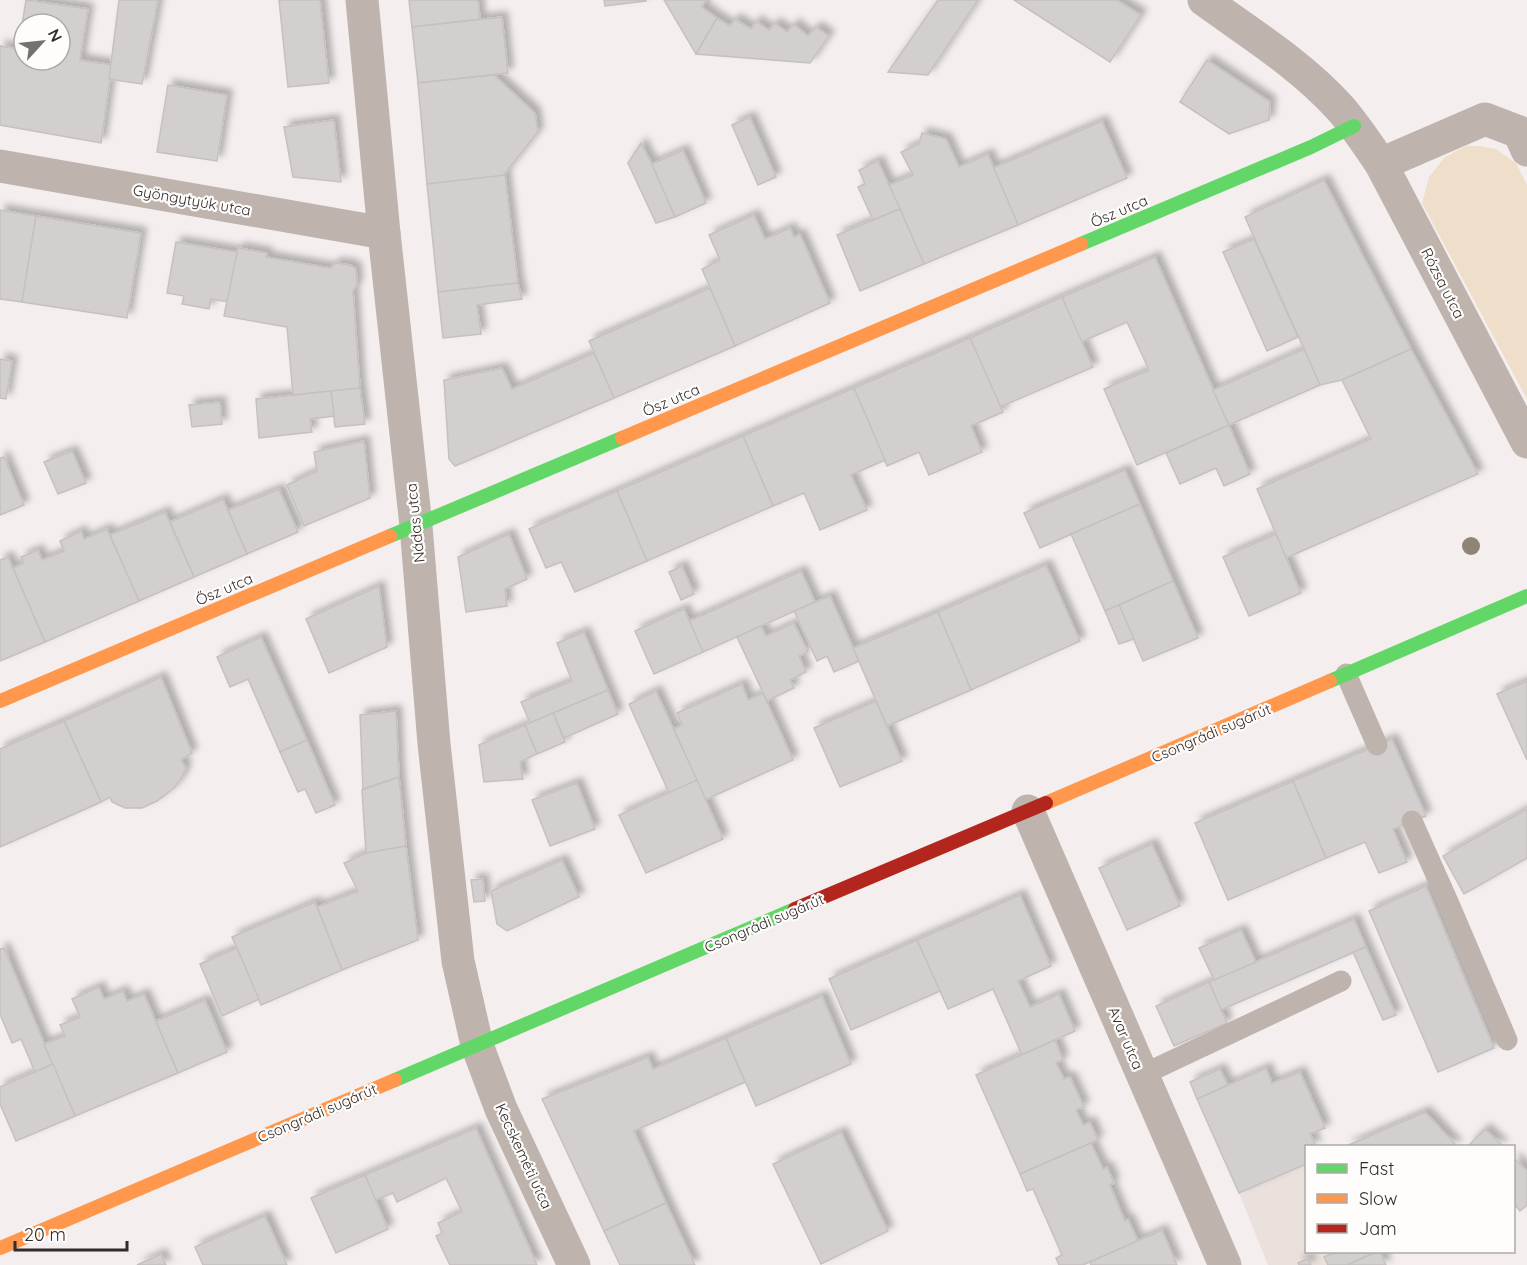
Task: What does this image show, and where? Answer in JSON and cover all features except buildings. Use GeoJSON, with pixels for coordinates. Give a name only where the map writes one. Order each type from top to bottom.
{"type":"FeatureCollection","features":[{"type":"Feature","properties":{"kind":"main road","name":"Ősz utca"},"geometry":{"type":"LineString","coordinates":[[0,701],[1311,147],[1354,126]]}},
{"type":"Feature","properties":{"kind":"main road","name":"Csongrádi sugárút"},"geometry":{"type":"LineString","coordinates":[[0,1248],[1527,596]]}},
{"type":"Feature","properties":{"kind":"street","name":"Nádas utca"},"geometry":{"type":"LineString","coordinates":[[362,0],[384,233],[416,526],[434,744],[457,950],[477,1045]]}},
{"type":"Feature","properties":{"kind":"street","name":"Rózsa utca"},"geometry":{"type":"LineString","coordinates":[[1204,0],[1289,61],[1319,87],[1354,126],[1381,164],[1527,442]]}},
{"type":"Feature","properties":{"kind":"street"},"geometry":{"type":"LineString","coordinates":[[1381,164],[1485,119],[1519,132],[1527,150]]}},
{"type":"Feature","properties":{"kind":"street","name":"Gyöngytyúk utca"},"geometry":{"type":"LineString","coordinates":[[0,166],[384,233]]}},
{"type":"Feature","properties":{"kind":"street","name":"Avar utca"},"geometry":{"type":"LineString","coordinates":[[1028,811],[1225,1265]]}},
{"type":"Feature","properties":{"kind":"street","name":"Kecskeméti utca"},"geometry":{"type":"LineString","coordinates":[[477,1045],[501,1109],[574,1265]]}},
{"type":"Feature","properties":{"kind":"lane"},"geometry":{"type":"LineString","coordinates":[[1346,674],[1377,745]]}},
{"type":"Feature","properties":{"kind":"lane"},"geometry":{"type":"LineString","coordinates":[[1412,822],[1508,1040]]}},
{"type":"Feature","properties":{"kind":"lane"},"geometry":{"type":"LineString","coordinates":[[1143,1075],[1341,981]]}},
{"type":"Feature","properties":{"kind":"shaded area"},"geometry":{"type":"Polygon","coordinates":[[[1466,146],[1496,149],[1516,163],[1527,185],[1527,399],[1422,203],[1429,177],[1445,157],[1466,146]]]}},
{"type":"Feature","properties":{"kind":"shaded area"},"geometry":{"type":"Polygon","coordinates":[[[1305,1164],[1305,1253],[1377,1253],[1347,1265],[1268,1265],[1239,1193],[1305,1164]]]}},
{"type":"Feature","properties":{"kind":"traffic: fast"},"geometry":{"type":"LineString","coordinates":[[1081,244],[1311,147],[1354,126]]}},
{"type":"Feature","properties":{"kind":"traffic: fast"},"geometry":{"type":"LineString","coordinates":[[390,536],[622,438]]}},
{"type":"Feature","properties":{"kind":"traffic: fast"},"geometry":{"type":"LineString","coordinates":[[1330,681],[1527,596]]}},
{"type":"Feature","properties":{"kind":"traffic: fast"},"geometry":{"type":"LineString","coordinates":[[395,1080],[795,909]]}},
{"type":"Feature","properties":{"kind":"traffic: slow"},"geometry":{"type":"LineString","coordinates":[[622,438],[1081,244]]}},
{"type":"Feature","properties":{"kind":"traffic: slow"},"geometry":{"type":"LineString","coordinates":[[0,701],[390,536]]}},
{"type":"Feature","properties":{"kind":"traffic: slow"},"geometry":{"type":"LineString","coordinates":[[1046,803],[1330,681]]}},
{"type":"Feature","properties":{"kind":"traffic: slow"},"geometry":{"type":"LineString","coordinates":[[0,1248],[395,1080]]}},
{"type":"Feature","properties":{"kind":"traffic: jam"},"geometry":{"type":"LineString","coordinates":[[795,909],[1046,803]]}}]}
